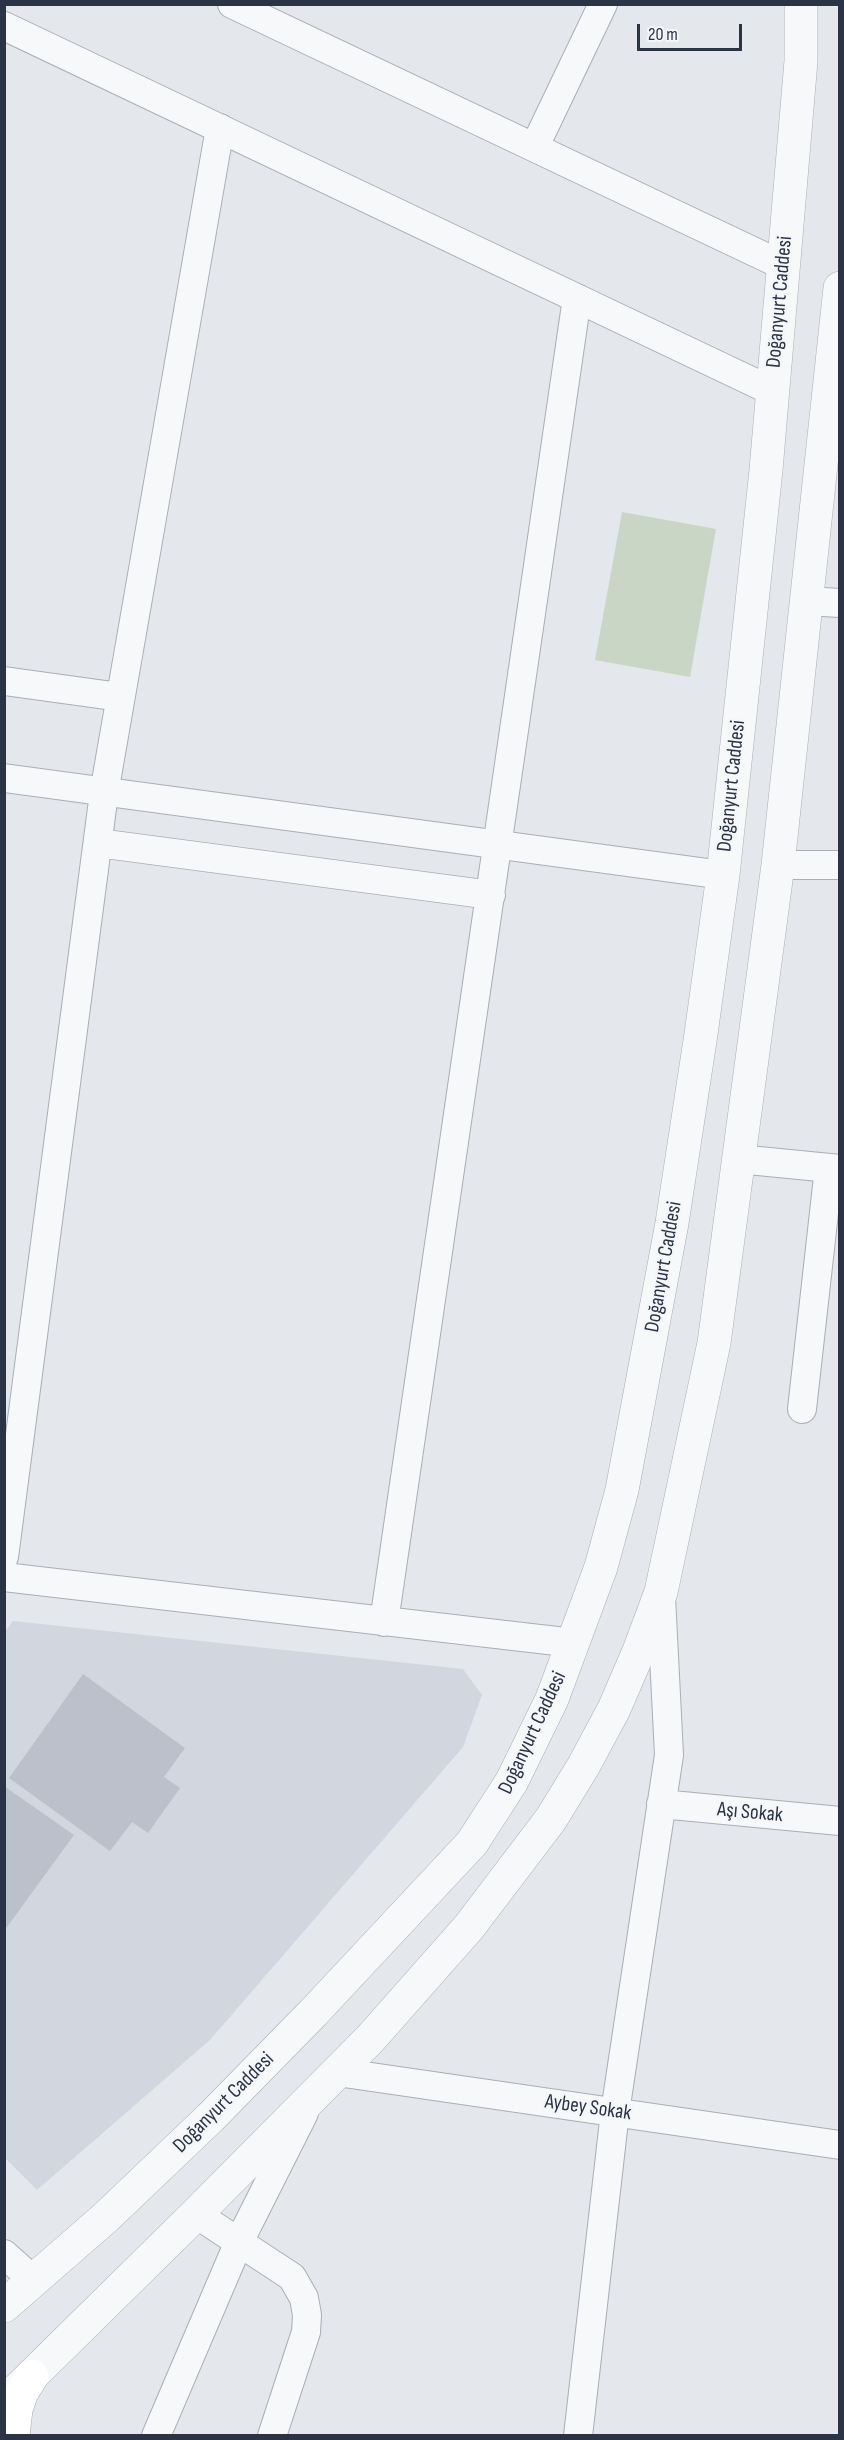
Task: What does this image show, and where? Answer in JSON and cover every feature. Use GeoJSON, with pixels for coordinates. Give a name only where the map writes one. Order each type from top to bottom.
{"type":"FeatureCollection","features":[{"type":"Feature","properties":{"kind":"main road"},"geometry":{"type":"LineString","coordinates":[[13,2436],[16,2409],[22,2392],[32,2376]]}},
{"type":"Feature","properties":{"kind":"street"},"geometry":{"type":"LineString","coordinates":[[232,4],[784,266]]}},
{"type":"Feature","properties":{"kind":"street"},"geometry":{"type":"LineString","coordinates":[[535,146],[603,4]]}},
{"type":"Feature","properties":{"kind":"street","name":"Doğanyurt Caddesi"},"geometry":{"type":"LineString","coordinates":[[4,2306],[105,2218],[211,2117],[314,2013],[412,1906],[444,1876],[472,1843],[512,1781],[552,1699],[574,1643],[607,1545],[622,1490],[672,1223],[701,1034],[723,875],[772,391],[801,61],[801,4]]}},
{"type":"Feature","properties":{"kind":"street"},"geometry":{"type":"LineString","coordinates":[[4,26],[772,391]]}},
{"type":"Feature","properties":{"kind":"street"},"geometry":{"type":"LineString","coordinates":[[4,1557],[104,793],[220,128]]}},
{"type":"Feature","properties":{"kind":"street"},"geometry":{"type":"LineString","coordinates":[[4,2402],[370,2039],[448,1953],[511,1874],[551,1819],[614,1709],[639,1652],[660,1592],[714,1343],[777,865],[840,288]]}},
{"type":"Feature","properties":{"kind":"street"},"geometry":{"type":"LineString","coordinates":[[384,1622],[577,298]]}},
{"type":"Feature","properties":{"kind":"street"},"geometry":{"type":"LineString","coordinates":[[806,601],[840,603]]}},
{"type":"Feature","properties":{"kind":"street"},"geometry":{"type":"LineString","coordinates":[[4,681],[120,698]]}},
{"type":"Feature","properties":{"kind":"street"},"geometry":{"type":"LineString","coordinates":[[4,778],[723,875]]}},
{"type":"Feature","properties":{"kind":"street"},"geometry":{"type":"LineString","coordinates":[[98,843],[491,895]]}},
{"type":"Feature","properties":{"kind":"street"},"geometry":{"type":"LineString","coordinates":[[777,865],[840,865]]}},
{"type":"Feature","properties":{"kind":"street"},"geometry":{"type":"LineString","coordinates":[[738,1160],[834,1168],[802,1409]]}},
{"type":"Feature","properties":{"kind":"street"},"geometry":{"type":"LineString","coordinates":[[4,1577],[574,1643]]}},
{"type":"Feature","properties":{"kind":"street"},"geometry":{"type":"LineString","coordinates":[[578,2436],[615,2112],[669,1755],[660,1592]]}},
{"type":"Feature","properties":{"kind":"street","name":"Aşı Sokak"},"geometry":{"type":"LineString","coordinates":[[661,1804],[840,1821]]}},
{"type":"Feature","properties":{"kind":"street","name":"Aybey Sokak"},"geometry":{"type":"LineString","coordinates":[[337,2072],[840,2145]]}},
{"type":"Feature","properties":{"kind":"street"},"geometry":{"type":"LineString","coordinates":[[156,2436],[238,2244],[311,2097]]}},
{"type":"Feature","properties":{"kind":"street"},"geometry":{"type":"LineString","coordinates":[[196,2214],[238,2244],[292,2277],[304,2298],[307,2315],[306,2332],[272,2436]]}},
{"type":"Feature","properties":{"kind":"street"},"geometry":{"type":"LineString","coordinates":[[4,2254],[33,2280]]}},
{"type":"Feature","properties":{"kind":"shaded area"},"geometry":{"type":"Polygon","coordinates":[[[13,1621],[463,1669],[482,1695],[463,1747],[210,2040],[37,2190],[5,2158],[4,1633],[13,1621]]]}},
{"type":"Feature","properties":{"kind":"green space"},"geometry":{"type":"Polygon","coordinates":[[[622,512],[716,529],[690,677],[595,660],[622,512]]]}},
{"type":"Feature","properties":{"kind":"building"},"geometry":{"type":"Polygon","coordinates":[[[83,1674],[185,1748],[164,1777],[180,1788],[148,1833],[132,1822],[110,1851],[9,1778],[83,1674]]]}},
{"type":"Feature","properties":{"kind":"building"},"geometry":{"type":"Polygon","coordinates":[[[4,1786],[74,1835],[4,1931],[4,1786]]]}}]}
